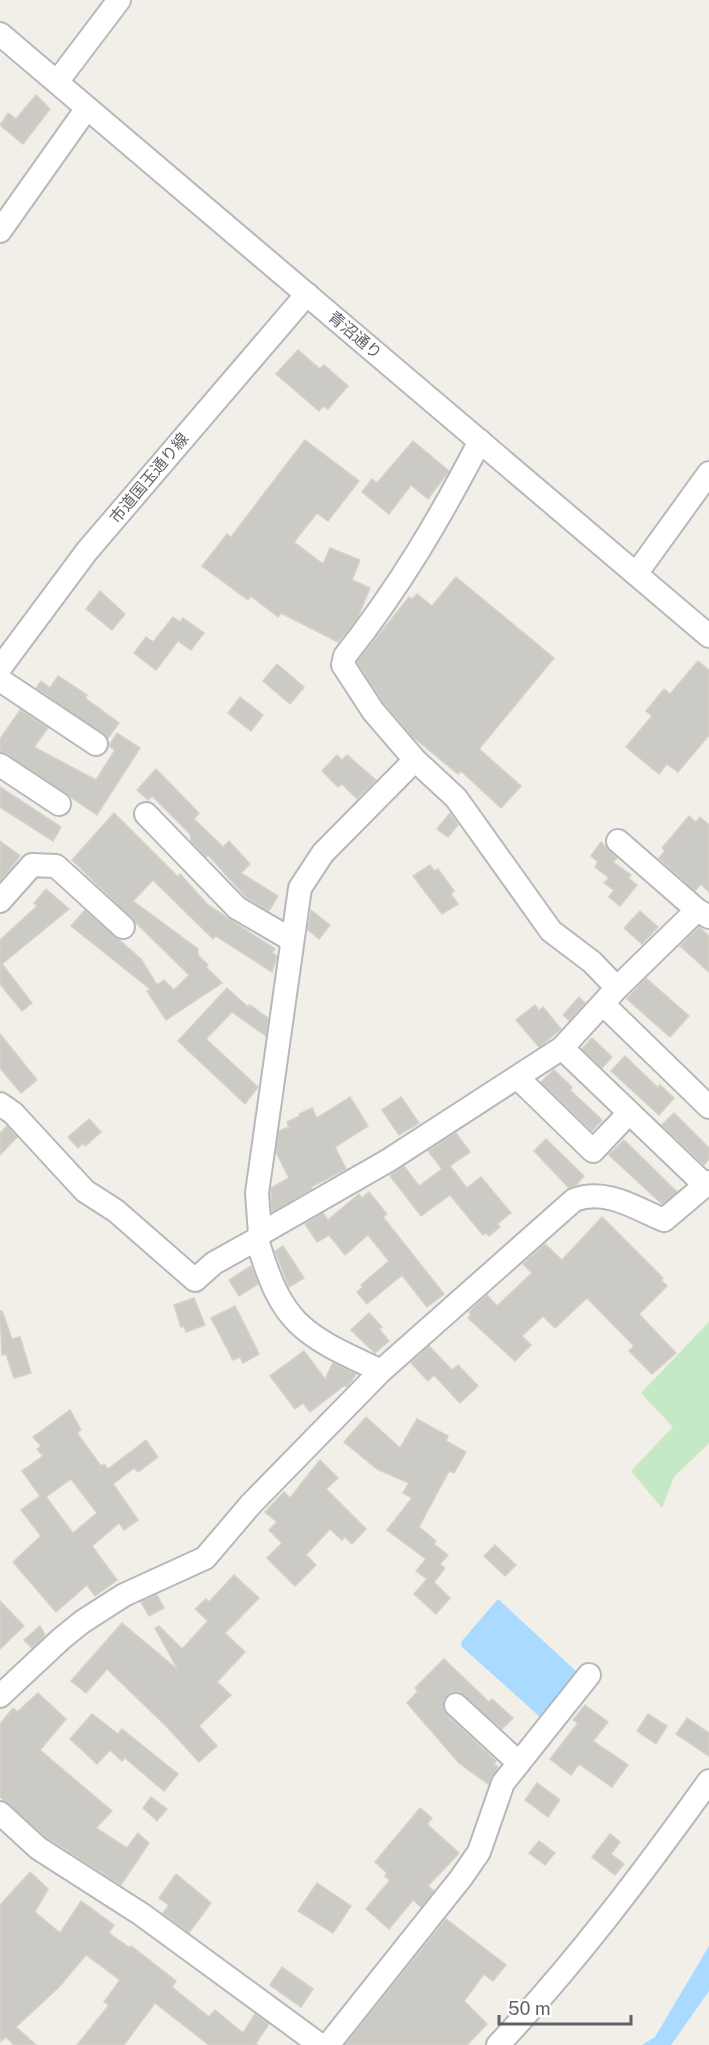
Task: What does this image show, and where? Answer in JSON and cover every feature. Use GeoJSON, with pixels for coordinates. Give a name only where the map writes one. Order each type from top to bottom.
{"type":"FeatureCollection","features":[{"type":"Feature","properties":{"kind":"street"},"geometry":{"type":"LineString","coordinates":[[57,82],[119,0]]}},
{"type":"Feature","properties":{"kind":"street","name":"青沼通り"},"geometry":{"type":"LineString","coordinates":[[0,34],[709,636]]}},
{"type":"Feature","properties":{"kind":"street"},"geometry":{"type":"LineString","coordinates":[[0,231],[87,108]]}},
{"type":"Feature","properties":{"kind":"street","name":"市道国玉通り線"},"geometry":{"type":"LineString","coordinates":[[0,668],[87,550],[307,294]]}},
{"type":"Feature","properties":{"kind":"street"},"geometry":{"type":"LineString","coordinates":[[480,441],[435,527],[380,612],[345,656],[343,665],[367,702],[415,760],[456,798],[551,932],[592,962],[610,996],[709,1107]]}},
{"type":"Feature","properties":{"kind":"street"},"geometry":{"type":"LineString","coordinates":[[636,574],[709,473]]}},
{"type":"Feature","properties":{"kind":"street"},"geometry":{"type":"LineString","coordinates":[[0,681],[96,744]]}},
{"type":"Feature","properties":{"kind":"street"},"geometry":{"type":"LineString","coordinates":[[381,1371],[328,1347],[302,1330],[285,1310],[268,1278],[259,1237],[257,1193],[300,888],[323,853],[415,760]]}},
{"type":"Feature","properties":{"kind":"street"},"geometry":{"type":"LineString","coordinates":[[0,765],[59,804]]}},
{"type":"Feature","properties":{"kind":"street"},"geometry":{"type":"LineString","coordinates":[[146,814],[237,908],[292,940]]}},
{"type":"Feature","properties":{"kind":"street"},"geometry":{"type":"LineString","coordinates":[[0,1104],[13,1113],[86,1191],[116,1211],[195,1280],[214,1263],[326,1198],[562,1048],[610,996],[703,914],[618,841]]}},
{"type":"Feature","properties":{"kind":"street"},"geometry":{"type":"LineString","coordinates":[[0,901],[32,865],[57,866],[123,927]]}},
{"type":"Feature","properties":{"kind":"street"},"geometry":{"type":"LineString","coordinates":[[0,1696],[82,1622],[124,1595],[205,1558],[251,1504],[381,1371],[574,1200],[595,1194],[607,1196],[664,1220],[707,1184],[562,1048]]}},
{"type":"Feature","properties":{"kind":"street"},"geometry":{"type":"LineString","coordinates":[[518,1078],[593,1151],[629,1113]]}},
{"type":"Feature","properties":{"kind":"street"},"geometry":{"type":"LineString","coordinates":[[328,2045],[461,1878],[479,1852],[503,1783],[589,1675]]}},
{"type":"Feature","properties":{"kind":"street"},"geometry":{"type":"LineString","coordinates":[[456,1705],[519,1763]]}},
{"type":"Feature","properties":{"kind":"street"},"geometry":{"type":"LineString","coordinates":[[498,2045],[553,1987],[615,1911],[709,1781]]}},
{"type":"Feature","properties":{"kind":"street"},"geometry":{"type":"LineString","coordinates":[[0,1814],[38,1848],[141,1914],[320,2045]]}},
{"type":"Feature","properties":{"kind":"green space"},"geometry":{"type":"Polygon","coordinates":[[[709,1322],[709,1443],[674,1477],[662,1508],[631,1471],[673,1427],[641,1393],[709,1322]]]}},
{"type":"Feature","properties":{"kind":"water"},"geometry":{"type":"Polygon","coordinates":[[[498,1599],[577,1672],[574,1681],[547,1716],[540,1717],[462,1647],[461,1642],[498,1599]]]}},
{"type":"Feature","properties":{"kind":"water"},"geometry":{"type":"Polygon","coordinates":[[[709,1946],[709,1991],[671,2045],[642,2045],[655,2037],[709,1946]]]}},
{"type":"Feature","properties":{"kind":"building"},"geometry":{"type":"Polygon","coordinates":[[[36,95],[50,109],[23,144],[0,125],[8,113],[16,119],[36,95]]]}},
{"type":"Feature","properties":{"kind":"building"},"geometry":{"type":"Polygon","coordinates":[[[298,350],[320,369],[324,365],[348,386],[328,409],[323,406],[319,411],[276,374],[298,350]]]}},
{"type":"Feature","properties":{"kind":"building"},"geometry":{"type":"Polygon","coordinates":[[[305,440],[359,481],[328,521],[317,513],[294,542],[323,564],[330,548],[360,560],[352,580],[370,588],[357,619],[338,642],[281,613],[278,617],[251,596],[248,600],[202,566],[227,534],[231,537],[305,440]]]}},
{"type":"Feature","properties":{"kind":"building"},"geometry":{"type":"Polygon","coordinates":[[[413,441],[449,471],[428,499],[411,485],[389,514],[362,492],[372,479],[377,483],[413,441]]]}},
{"type":"Feature","properties":{"kind":"building"},"geometry":{"type":"Polygon","coordinates":[[[456,577],[554,658],[479,749],[521,786],[501,808],[461,771],[458,774],[412,736],[384,703],[357,662],[409,597],[412,599],[417,594],[432,606],[456,577]]]}},
{"type":"Feature","properties":{"kind":"building"},"geometry":{"type":"Polygon","coordinates":[[[100,591],[125,614],[112,630],[86,609],[100,591]]]}},
{"type":"Feature","properties":{"kind":"building"},"geometry":{"type":"Polygon","coordinates":[[[173,617],[180,622],[183,618],[204,633],[191,650],[178,641],[156,670],[134,653],[146,637],[153,642],[173,617]]]}},
{"type":"Feature","properties":{"kind":"building"},"geometry":{"type":"Polygon","coordinates":[[[698,661],[709,670],[709,735],[678,772],[667,764],[659,774],[626,747],[652,716],[646,711],[664,689],[670,694],[698,661]]]}},
{"type":"Feature","properties":{"kind":"building"},"geometry":{"type":"Polygon","coordinates":[[[277,664],[304,687],[290,704],[263,681],[277,664]]]}},
{"type":"Feature","properties":{"kind":"building"},"geometry":{"type":"Polygon","coordinates":[[[58,676],[87,695],[85,698],[119,723],[108,738],[36,688],[41,681],[50,688],[58,676]]]}},
{"type":"Feature","properties":{"kind":"building"},"geometry":{"type":"Polygon","coordinates":[[[240,697],[263,715],[251,731],[228,713],[240,697]]]}},
{"type":"Feature","properties":{"kind":"building"},"geometry":{"type":"Polygon","coordinates":[[[20,710],[48,728],[34,747],[96,780],[115,750],[109,746],[117,733],[140,748],[97,815],[7,754],[0,752],[0,739],[20,710]]]}},
{"type":"Feature","properties":{"kind":"building"},"geometry":{"type":"Polygon","coordinates":[[[337,755],[342,760],[347,755],[376,780],[357,799],[342,784],[338,787],[322,771],[337,755]]]}},
{"type":"Feature","properties":{"kind":"building"},"geometry":{"type":"Polygon","coordinates":[[[156,769],[199,813],[194,819],[223,847],[229,841],[250,864],[241,873],[278,896],[269,911],[246,897],[208,855],[206,857],[191,841],[190,834],[152,796],[148,800],[137,790],[156,769]]]}},
{"type":"Feature","properties":{"kind":"building"},"geometry":{"type":"Polygon","coordinates":[[[0,787],[61,827],[53,841],[0,807],[0,787]]]}},
{"type":"Feature","properties":{"kind":"building"},"geometry":{"type":"Polygon","coordinates":[[[114,813],[178,877],[180,874],[208,905],[275,949],[272,953],[277,956],[272,972],[216,936],[213,939],[153,880],[133,901],[198,949],[198,955],[208,965],[206,967],[222,983],[166,1020],[147,991],[150,989],[71,926],[85,910],[141,959],[157,985],[164,980],[174,990],[189,975],[72,860],[114,813]]]}},
{"type":"Feature","properties":{"kind":"building"},"geometry":{"type":"Polygon","coordinates":[[[450,813],[458,825],[448,837],[437,829],[450,813]]]}},
{"type":"Feature","properties":{"kind":"building"},"geometry":{"type":"Polygon","coordinates":[[[689,816],[696,822],[700,817],[709,825],[709,892],[701,884],[695,891],[659,858],[665,851],[662,848],[689,816]]]}},
{"type":"Feature","properties":{"kind":"building"},"geometry":{"type":"Polygon","coordinates":[[[0,841],[20,856],[0,881],[0,841]]]}},
{"type":"Feature","properties":{"kind":"building"},"geometry":{"type":"Polygon","coordinates":[[[601,842],[617,858],[613,862],[631,875],[628,878],[637,885],[620,906],[609,897],[614,890],[604,883],[609,878],[595,867],[598,862],[591,856],[601,842]]]}},
{"type":"Feature","properties":{"kind":"building"},"geometry":{"type":"Polygon","coordinates":[[[430,865],[434,871],[438,869],[454,891],[451,894],[458,904],[442,914],[413,876],[430,865]]]}},
{"type":"Feature","properties":{"kind":"building"},"geometry":{"type":"Polygon","coordinates":[[[46,889],[69,909],[2,964],[32,1003],[22,1011],[0,984],[0,940],[37,906],[34,903],[46,889]]]}},
{"type":"Feature","properties":{"kind":"building"},"geometry":{"type":"Polygon","coordinates":[[[311,910],[330,925],[319,939],[308,930],[311,910]]]}},
{"type":"Feature","properties":{"kind":"building"},"geometry":{"type":"Polygon","coordinates":[[[640,911],[658,927],[642,944],[624,928],[640,911]]]}},
{"type":"Feature","properties":{"kind":"building"},"geometry":{"type":"Polygon","coordinates":[[[699,927],[709,936],[709,972],[680,946],[699,927]]]}},
{"type":"Feature","properties":{"kind":"building"},"geometry":{"type":"Polygon","coordinates":[[[646,978],[689,1016],[670,1037],[627,999],[646,978]]]}},
{"type":"Feature","properties":{"kind":"building"},"geometry":{"type":"Polygon","coordinates":[[[227,988],[248,1007],[250,1005],[268,1018],[266,1036],[232,1012],[206,1039],[258,1087],[245,1104],[178,1041],[227,988]]]}},
{"type":"Feature","properties":{"kind":"building"},"geometry":{"type":"Polygon","coordinates":[[[579,997],[585,1003],[569,1020],[563,1015],[579,997]]]}},
{"type":"Feature","properties":{"kind":"building"},"geometry":{"type":"Polygon","coordinates":[[[535,1005],[539,1011],[543,1007],[561,1029],[539,1047],[516,1020],[535,1005]]]}},
{"type":"Feature","properties":{"kind":"building"},"geometry":{"type":"Polygon","coordinates":[[[0,1034],[37,1080],[21,1093],[0,1068],[0,1034]]]}},
{"type":"Feature","properties":{"kind":"building"},"geometry":{"type":"Polygon","coordinates":[[[592,1038],[612,1057],[602,1068],[582,1049],[592,1038]]]}},
{"type":"Feature","properties":{"kind":"building"},"geometry":{"type":"Polygon","coordinates":[[[625,1056],[658,1088],[660,1085],[674,1098],[659,1115],[611,1071],[625,1056]]]}},
{"type":"Feature","properties":{"kind":"building"},"geometry":{"type":"Polygon","coordinates":[[[554,1070],[572,1087],[570,1090],[602,1120],[592,1131],[541,1082],[554,1070]]]}},
{"type":"Feature","properties":{"kind":"building"},"geometry":{"type":"Polygon","coordinates":[[[350,1097],[368,1126],[335,1147],[346,1169],[311,1187],[312,1189],[272,1212],[271,1188],[289,1178],[276,1152],[279,1131],[289,1127],[287,1122],[300,1116],[299,1114],[312,1108],[317,1118],[350,1097]]]}},
{"type":"Feature","properties":{"kind":"building"},"geometry":{"type":"Polygon","coordinates":[[[401,1097],[419,1123],[399,1135],[382,1110],[401,1097]]]}},
{"type":"Feature","properties":{"kind":"building"},"geometry":{"type":"Polygon","coordinates":[[[674,1113],[709,1148],[709,1159],[704,1165],[662,1125],[674,1113]]]}},
{"type":"Feature","properties":{"kind":"building"},"geometry":{"type":"Polygon","coordinates":[[[89,1119],[101,1132],[85,1146],[83,1143],[78,1148],[68,1137],[89,1119]]]}},
{"type":"Feature","properties":{"kind":"building"},"geometry":{"type":"Polygon","coordinates":[[[7,1126],[17,1137],[0,1155],[0,1133],[7,1126]]]}},
{"type":"Feature","properties":{"kind":"building"},"geometry":{"type":"Polygon","coordinates":[[[456,1133],[470,1152],[450,1166],[467,1188],[481,1177],[511,1213],[497,1224],[500,1227],[489,1236],[486,1233],[483,1235],[450,1195],[421,1216],[390,1176],[404,1166],[419,1186],[442,1169],[428,1151],[456,1133]]]}},
{"type":"Feature","properties":{"kind":"building"},"geometry":{"type":"Polygon","coordinates":[[[546,1139],[584,1176],[575,1186],[569,1188],[534,1151],[546,1139]]]}},
{"type":"Feature","properties":{"kind":"building"},"geometry":{"type":"Polygon","coordinates":[[[624,1140],[677,1192],[662,1204],[609,1155],[624,1140]]]}},
{"type":"Feature","properties":{"kind":"building"},"geometry":{"type":"Polygon","coordinates":[[[369,1192],[387,1214],[383,1217],[444,1294],[427,1307],[402,1275],[367,1304],[357,1292],[363,1287],[361,1285],[389,1261],[368,1235],[345,1255],[329,1235],[317,1242],[305,1224],[323,1213],[328,1220],[359,1194],[362,1198],[369,1192]]]}},
{"type":"Feature","properties":{"kind":"building"},"geometry":{"type":"Polygon","coordinates":[[[602,1217],[663,1278],[661,1280],[667,1286],[639,1314],[676,1353],[652,1374],[629,1351],[634,1346],[587,1298],[555,1328],[543,1316],[522,1336],[531,1345],[515,1361],[468,1318],[471,1315],[469,1312],[487,1295],[497,1306],[532,1273],[523,1264],[545,1244],[562,1260],[602,1217]]]}},
{"type":"Feature","properties":{"kind":"building"},"geometry":{"type":"Polygon","coordinates":[[[283,1246],[304,1278],[289,1287],[275,1251],[283,1246]]]}},
{"type":"Feature","properties":{"kind":"building"},"geometry":{"type":"Polygon","coordinates":[[[251,1266],[258,1284],[239,1296],[229,1280],[251,1266]]]}},
{"type":"Feature","properties":{"kind":"building"},"geometry":{"type":"Polygon","coordinates":[[[194,1298],[205,1325],[186,1332],[184,1326],[181,1327],[174,1305],[194,1298]]]}},
{"type":"Feature","properties":{"kind":"building"},"geometry":{"type":"Polygon","coordinates":[[[235,1306],[259,1354],[243,1363],[240,1357],[233,1360],[211,1318],[235,1306]]]}},
{"type":"Feature","properties":{"kind":"building"},"geometry":{"type":"Polygon","coordinates":[[[0,1311],[2,1311],[12,1339],[20,1337],[31,1373],[14,1378],[6,1354],[2,1355],[0,1311]]]}},
{"type":"Feature","properties":{"kind":"building"},"geometry":{"type":"Polygon","coordinates":[[[369,1313],[382,1327],[379,1329],[389,1341],[375,1353],[351,1330],[369,1313]]]}},
{"type":"Feature","properties":{"kind":"building"},"geometry":{"type":"Polygon","coordinates":[[[429,1346],[452,1370],[458,1365],[478,1386],[460,1403],[434,1375],[428,1381],[411,1363],[429,1346]]]}},
{"type":"Feature","properties":{"kind":"building"},"geometry":{"type":"Polygon","coordinates":[[[304,1351],[325,1379],[333,1363],[356,1374],[347,1387],[345,1385],[310,1412],[303,1403],[295,1409],[270,1376],[304,1351]]]}},
{"type":"Feature","properties":{"kind":"building"},"geometry":{"type":"Polygon","coordinates":[[[70,1410],[81,1430],[77,1433],[101,1466],[104,1464],[108,1469],[146,1440],[158,1457],[138,1472],[134,1468],[113,1484],[138,1520],[124,1530],[119,1523],[92,1546],[117,1580],[95,1596],[87,1585],[56,1612],[13,1562],[41,1536],[21,1510],[40,1496],[22,1471],[43,1456],[37,1449],[41,1446],[33,1437],[70,1410]],[[71,1479],[46,1497],[73,1533],[97,1513],[71,1479]]]}},
{"type":"Feature","properties":{"kind":"building"},"geometry":{"type":"Polygon","coordinates":[[[366,1417],[400,1448],[417,1419],[448,1436],[446,1441],[466,1452],[454,1473],[449,1471],[419,1527],[436,1541],[434,1544],[448,1555],[440,1564],[445,1568],[434,1582],[450,1598],[436,1614],[414,1594],[427,1579],[416,1571],[426,1559],[387,1530],[412,1498],[403,1493],[409,1483],[377,1469],[344,1442],[366,1417]]]}},
{"type":"Feature","properties":{"kind":"building"},"geometry":{"type":"Polygon","coordinates":[[[320,1460],[338,1478],[326,1489],[366,1529],[352,1544],[345,1537],[342,1540],[330,1529],[306,1555],[316,1565],[295,1586],[267,1558],[282,1543],[269,1530],[277,1522],[265,1512],[284,1492],[290,1498],[320,1460]]]}},
{"type":"Feature","properties":{"kind":"building"},"geometry":{"type":"Polygon","coordinates":[[[495,1545],[516,1565],[505,1576],[484,1556],[495,1545]]]}},
{"type":"Feature","properties":{"kind":"building"},"geometry":{"type":"Polygon","coordinates":[[[234,1575],[259,1598],[225,1633],[245,1652],[217,1682],[231,1695],[199,1726],[217,1746],[199,1762],[167,1727],[107,1669],[86,1693],[71,1681],[122,1623],[178,1670],[155,1628],[159,1626],[182,1649],[208,1621],[195,1609],[206,1599],[209,1602],[234,1575]]]}},
{"type":"Feature","properties":{"kind":"building"},"geometry":{"type":"Polygon","coordinates":[[[157,1595],[164,1608],[149,1616],[141,1602],[157,1595]]]}},
{"type":"Feature","properties":{"kind":"building"},"geometry":{"type":"Polygon","coordinates":[[[0,1601],[24,1626],[0,1649],[0,1601]]]}},
{"type":"Feature","properties":{"kind":"building"},"geometry":{"type":"Polygon","coordinates":[[[40,1626],[45,1635],[32,1648],[24,1640],[40,1626]]]}},
{"type":"Feature","properties":{"kind":"building"},"geometry":{"type":"Polygon","coordinates":[[[444,1659],[489,1702],[492,1699],[513,1718],[502,1729],[460,1692],[451,1692],[443,1701],[447,1715],[496,1761],[494,1764],[498,1767],[488,1784],[459,1763],[407,1703],[418,1691],[415,1688],[444,1659]]]}},
{"type":"Feature","properties":{"kind":"building"},"geometry":{"type":"Polygon","coordinates":[[[38,1693],[66,1719],[40,1750],[112,1811],[96,1828],[127,1848],[138,1833],[149,1843],[121,1885],[46,1837],[0,1797],[0,1724],[13,1708],[17,1712],[38,1693]]]}},
{"type":"Feature","properties":{"kind":"building"},"geometry":{"type":"Polygon","coordinates":[[[585,1705],[608,1722],[593,1741],[628,1765],[612,1787],[579,1764],[571,1775],[550,1759],[578,1723],[573,1720],[585,1705]]]}},
{"type":"Feature","properties":{"kind":"building"},"geometry":{"type":"Polygon","coordinates":[[[92,1714],[118,1734],[122,1729],[178,1774],[164,1791],[125,1758],[122,1761],[110,1750],[97,1764],[70,1739],[92,1714]]]}},
{"type":"Feature","properties":{"kind":"building"},"geometry":{"type":"Polygon","coordinates":[[[648,1714],[667,1726],[656,1744],[637,1731],[648,1714]]]}},
{"type":"Feature","properties":{"kind":"building"},"geometry":{"type":"Polygon","coordinates":[[[687,1718],[709,1733],[709,1756],[676,1734],[687,1718]]]}},
{"type":"Feature","properties":{"kind":"building"},"geometry":{"type":"Polygon","coordinates":[[[537,1783],[560,1800],[548,1817],[525,1800],[537,1783]]]}},
{"type":"Feature","properties":{"kind":"building"},"geometry":{"type":"Polygon","coordinates":[[[151,1797],[167,1809],[157,1821],[143,1808],[151,1797]]]}},
{"type":"Feature","properties":{"kind":"building"},"geometry":{"type":"Polygon","coordinates":[[[420,1808],[432,1818],[427,1824],[459,1853],[428,1886],[434,1891],[421,1907],[413,1900],[389,1929],[366,1909],[390,1880],[385,1876],[387,1873],[375,1862],[420,1808]]]}},
{"type":"Feature","properties":{"kind":"building"},"geometry":{"type":"Polygon","coordinates":[[[610,1834],[620,1842],[611,1854],[624,1864],[615,1875],[592,1857],[610,1834]]]}},
{"type":"Feature","properties":{"kind":"building"},"geometry":{"type":"Polygon","coordinates":[[[539,1841],[555,1853],[545,1865],[529,1853],[539,1841]]]}},
{"type":"Feature","properties":{"kind":"building"},"geometry":{"type":"Polygon","coordinates":[[[30,1872],[48,1889],[35,1912],[60,1933],[81,1901],[114,1925],[109,1933],[130,1948],[131,1946],[176,1981],[172,1987],[209,2017],[215,2010],[243,2033],[255,2014],[269,2024],[256,2043],[258,2045],[209,2045],[155,2003],[124,2045],[77,2045],[109,2005],[104,2002],[120,1980],[86,1955],[59,1987],[16,2027],[36,2045],[14,2045],[6,2037],[0,2042],[0,1905],[30,1872]]]}},
{"type":"Feature","properties":{"kind":"building"},"geometry":{"type":"Polygon","coordinates":[[[176,1874],[211,1903],[189,1933],[163,1913],[169,1905],[159,1898],[176,1874]]]}},
{"type":"Feature","properties":{"kind":"building"},"geometry":{"type":"Polygon","coordinates":[[[317,1883],[351,1906],[333,1933],[298,1911],[317,1883]]]}},
{"type":"Feature","properties":{"kind":"building"},"geometry":{"type":"Polygon","coordinates":[[[446,1919],[506,1965],[493,1981],[484,1974],[464,2001],[487,2024],[467,2045],[345,2045],[446,1919]]]}},
{"type":"Feature","properties":{"kind":"building"},"geometry":{"type":"Polygon","coordinates":[[[282,1967],[313,1989],[301,2007],[270,1985],[282,1967]]]}}]}
